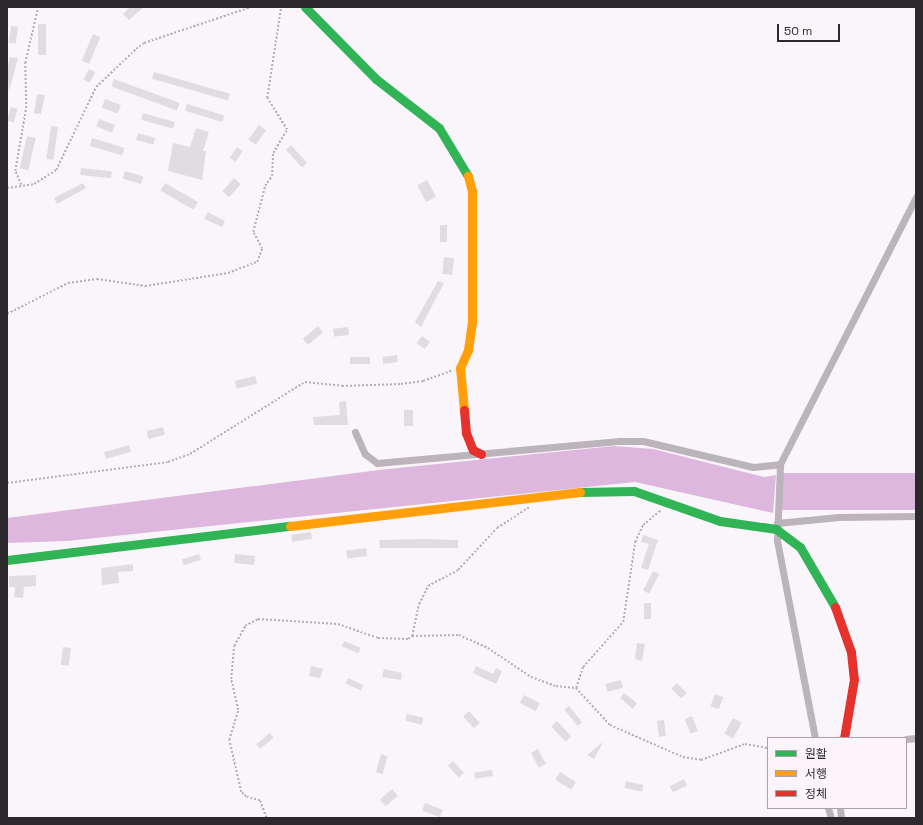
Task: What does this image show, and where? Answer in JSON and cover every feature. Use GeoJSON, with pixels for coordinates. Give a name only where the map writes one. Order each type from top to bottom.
{"type":"FeatureCollection","features":[{"type":"Feature","properties":{"kind":"street"},"geometry":{"type":"LineString","coordinates":[[305,7],[376,78],[439,128],[467,172],[472,191],[472,322],[468,350],[460,368],[466,433],[473,450],[481,454]]}},
{"type":"Feature","properties":{"kind":"street"},"geometry":{"type":"LineString","coordinates":[[815,737],[776,526],[780,464],[916,197]]}},
{"type":"Feature","properties":{"kind":"street"},"geometry":{"type":"LineString","coordinates":[[355,432],[365,454],[377,463],[643,441],[753,467],[780,464]]}},
{"type":"Feature","properties":{"kind":"street"},"geometry":{"type":"LineString","coordinates":[[7,560],[619,489],[670,503],[720,521],[776,526],[839,517],[916,516]]}},
{"type":"Feature","properties":{"kind":"street"},"geometry":{"type":"LineString","coordinates":[[776,526],[792,539],[814,564],[846,632],[854,678],[844,737]]}},
{"type":"Feature","properties":{"kind":"path"},"geometry":{"type":"LineString","coordinates":[[21,185],[15,172],[26,108],[25,64],[38,7]]}},
{"type":"Feature","properties":{"kind":"path"},"geometry":{"type":"LineString","coordinates":[[7,188],[47,179],[56,170],[96,88],[144,43],[251,7]]}},
{"type":"Feature","properties":{"kind":"path"},"geometry":{"type":"LineString","coordinates":[[7,314],[68,283],[97,279],[145,286],[228,273],[257,262],[262,249],[253,232],[265,186],[272,176],[273,153],[287,130],[266,98],[281,7]]}},
{"type":"Feature","properties":{"kind":"path"},"geometry":{"type":"LineString","coordinates":[[7,483],[168,462],[190,454],[305,382],[342,386],[401,384],[423,381],[460,368]]}},
{"type":"Feature","properties":{"kind":"path"},"geometry":{"type":"LineString","coordinates":[[412,636],[419,604],[428,586],[458,570],[497,528],[538,498]]}},
{"type":"Feature","properties":{"kind":"path"},"geometry":{"type":"LineString","coordinates":[[576,688],[583,667],[623,622],[639,533],[670,503]]}},
{"type":"Feature","properties":{"kind":"path"},"geometry":{"type":"LineString","coordinates":[[266,818],[260,801],[246,797],[242,792],[229,740],[238,710],[231,679],[234,646],[245,626],[258,619],[338,624],[378,638],[401,641],[412,636],[459,635],[504,656],[544,683],[576,688],[610,725],[683,757],[701,760],[745,744],[767,748]]}},
{"type":"Feature","properties":{"kind":"shaded area"},"geometry":{"type":"Polygon","coordinates":[[[614,446],[653,449],[764,477],[776,475],[773,513],[635,482],[67,541],[7,543],[7,518],[379,470],[614,446]]]}},
{"type":"Feature","properties":{"kind":"shaded area"},"geometry":{"type":"Polygon","coordinates":[[[782,473],[916,473],[916,510],[782,510],[782,473]]]}},
{"type":"Feature","properties":{"kind":"building"},"geometry":{"type":"Polygon","coordinates":[[[130,7],[144,7],[129,20],[123,14],[130,7]]]}},
{"type":"Feature","properties":{"kind":"building"},"geometry":{"type":"Polygon","coordinates":[[[38,24],[46,24],[46,55],[38,55],[38,24]]]}},
{"type":"Feature","properties":{"kind":"building"},"geometry":{"type":"Polygon","coordinates":[[[11,26],[18,27],[16,44],[9,43],[11,26]]]}},
{"type":"Feature","properties":{"kind":"building"},"geometry":{"type":"Polygon","coordinates":[[[93,34],[100,37],[89,64],[82,61],[93,34]]]}},
{"type":"Feature","properties":{"kind":"building"},"geometry":{"type":"Polygon","coordinates":[[[10,57],[18,58],[9,91],[7,71],[10,57]]]}},
{"type":"Feature","properties":{"kind":"building"},"geometry":{"type":"Polygon","coordinates":[[[89,69],[95,72],[90,83],[84,80],[89,69]]]}},
{"type":"Feature","properties":{"kind":"building"},"geometry":{"type":"Polygon","coordinates":[[[154,72],[230,94],[228,101],[152,79],[154,72]]]}},
{"type":"Feature","properties":{"kind":"building"},"geometry":{"type":"Polygon","coordinates":[[[114,79],[180,103],[177,110],[111,87],[114,79]]]}},
{"type":"Feature","properties":{"kind":"building"},"geometry":{"type":"Polygon","coordinates":[[[37,94],[45,95],[41,114],[34,113],[37,94]]]}},
{"type":"Feature","properties":{"kind":"building"},"geometry":{"type":"Polygon","coordinates":[[[105,99],[121,105],[118,113],[102,107],[105,99]]]}},
{"type":"Feature","properties":{"kind":"building"},"geometry":{"type":"Polygon","coordinates":[[[187,104],[224,115],[222,122],[185,111],[187,104]]]}},
{"type":"Feature","properties":{"kind":"building"},"geometry":{"type":"Polygon","coordinates":[[[11,107],[18,109],[14,122],[7,120],[11,107]]]}},
{"type":"Feature","properties":{"kind":"building"},"geometry":{"type":"Polygon","coordinates":[[[143,113],[175,122],[173,129],[141,120],[143,113]]]}},
{"type":"Feature","properties":{"kind":"building"},"geometry":{"type":"Polygon","coordinates":[[[99,119],[115,125],[112,133],[96,126],[99,119]]]}},
{"type":"Feature","properties":{"kind":"building"},"geometry":{"type":"Polygon","coordinates":[[[259,125],[266,130],[256,145],[248,140],[259,125]]]}},
{"type":"Feature","properties":{"kind":"building"},"geometry":{"type":"Polygon","coordinates":[[[51,126],[58,127],[53,160],[46,159],[51,126]]]}},
{"type":"Feature","properties":{"kind":"building"},"geometry":{"type":"Polygon","coordinates":[[[196,128],[209,132],[203,151],[206,151],[202,180],[168,171],[173,143],[190,147],[196,128]]]}},
{"type":"Feature","properties":{"kind":"building"},"geometry":{"type":"Polygon","coordinates":[[[138,133],[155,138],[153,145],[136,140],[138,133]]]}},
{"type":"Feature","properties":{"kind":"building"},"geometry":{"type":"Polygon","coordinates":[[[27,136],[36,138],[28,170],[20,168],[27,136]]]}},
{"type":"Feature","properties":{"kind":"building"},"geometry":{"type":"Polygon","coordinates":[[[92,138],[125,148],[122,156],[90,146],[92,138]]]}},
{"type":"Feature","properties":{"kind":"building"},"geometry":{"type":"Polygon","coordinates":[[[291,145],[307,163],[302,168],[286,150],[291,145]]]}},
{"type":"Feature","properties":{"kind":"building"},"geometry":{"type":"Polygon","coordinates":[[[237,147],[243,151],[236,162],[230,158],[237,147]]]}},
{"type":"Feature","properties":{"kind":"building"},"geometry":{"type":"Polygon","coordinates":[[[81,168],[112,171],[111,178],[80,175],[81,168]]]}},
{"type":"Feature","properties":{"kind":"building"},"geometry":{"type":"Polygon","coordinates":[[[125,171],[143,176],[141,184],[123,179],[125,171]]]}},
{"type":"Feature","properties":{"kind":"building"},"geometry":{"type":"Polygon","coordinates":[[[234,178],[241,184],[229,197],[222,192],[234,178]]]}},
{"type":"Feature","properties":{"kind":"building"},"geometry":{"type":"Polygon","coordinates":[[[427,180],[436,197],[426,202],[417,185],[427,180]]]}},
{"type":"Feature","properties":{"kind":"building"},"geometry":{"type":"Polygon","coordinates":[[[83,183],[86,188],[57,204],[54,198],[83,183]]]}},
{"type":"Feature","properties":{"kind":"building"},"geometry":{"type":"Polygon","coordinates":[[[165,183],[198,202],[193,210],[160,191],[165,183]]]}},
{"type":"Feature","properties":{"kind":"building"},"geometry":{"type":"Polygon","coordinates":[[[208,212],[225,221],[222,227],[204,219],[208,212]]]}},
{"type":"Feature","properties":{"kind":"building"},"geometry":{"type":"Polygon","coordinates":[[[440,225],[447,225],[447,242],[440,242],[440,225]]]}},
{"type":"Feature","properties":{"kind":"building"},"geometry":{"type":"Polygon","coordinates":[[[444,257],[454,258],[452,275],[442,274],[444,257]]]}},
{"type":"Feature","properties":{"kind":"building"},"geometry":{"type":"Polygon","coordinates":[[[438,281],[444,283],[421,327],[415,322],[438,281]]]}},
{"type":"Feature","properties":{"kind":"building"},"geometry":{"type":"Polygon","coordinates":[[[318,326],[323,332],[308,345],[303,339],[318,326]]]}},
{"type":"Feature","properties":{"kind":"building"},"geometry":{"type":"Polygon","coordinates":[[[348,327],[349,335],[334,337],[333,329],[348,327]]]}},
{"type":"Feature","properties":{"kind":"building"},"geometry":{"type":"Polygon","coordinates":[[[422,336],[430,342],[425,349],[417,343],[422,336]]]}},
{"type":"Feature","properties":{"kind":"building"},"geometry":{"type":"Polygon","coordinates":[[[397,355],[398,362],[383,364],[382,357],[397,355]]]}},
{"type":"Feature","properties":{"kind":"building"},"geometry":{"type":"Polygon","coordinates":[[[350,357],[370,357],[370,364],[350,364],[350,357]]]}},
{"type":"Feature","properties":{"kind":"building"},"geometry":{"type":"Polygon","coordinates":[[[255,376],[257,384],[237,389],[235,381],[255,376]]]}},
{"type":"Feature","properties":{"kind":"building"},"geometry":{"type":"Polygon","coordinates":[[[346,401],[348,425],[314,425],[313,417],[340,415],[339,402],[346,401]]]}},
{"type":"Feature","properties":{"kind":"building"},"geometry":{"type":"Polygon","coordinates":[[[404,410],[413,410],[413,426],[404,426],[404,410]]]}},
{"type":"Feature","properties":{"kind":"building"},"geometry":{"type":"Polygon","coordinates":[[[163,427],[165,435],[148,439],[147,431],[163,427]]]}},
{"type":"Feature","properties":{"kind":"building"},"geometry":{"type":"Polygon","coordinates":[[[129,445],[131,452],[106,459],[104,452],[129,445]]]}},
{"type":"Feature","properties":{"kind":"building"},"geometry":{"type":"Polygon","coordinates":[[[311,532],[312,539],[292,542],[291,535],[311,532]]]}},
{"type":"Feature","properties":{"kind":"building"},"geometry":{"type":"Polygon","coordinates":[[[643,535],[658,540],[648,570],[641,568],[649,544],[641,542],[643,535]]]}},
{"type":"Feature","properties":{"kind":"building"},"geometry":{"type":"Polygon","coordinates":[[[379,540],[458,540],[458,548],[380,548],[379,540]]]}},
{"type":"Feature","properties":{"kind":"building"},"geometry":{"type":"Polygon","coordinates":[[[366,548],[367,556],[347,558],[346,550],[366,548]]]}},
{"type":"Feature","properties":{"kind":"building"},"geometry":{"type":"Polygon","coordinates":[[[199,554],[201,560],[184,565],[182,560],[199,554]]]}},
{"type":"Feature","properties":{"kind":"building"},"geometry":{"type":"Polygon","coordinates":[[[235,554],[255,556],[254,565],[234,563],[235,554]]]}},
{"type":"Feature","properties":{"kind":"building"},"geometry":{"type":"Polygon","coordinates":[[[133,564],[133,571],[118,572],[119,583],[102,585],[101,568],[133,564]]]}},
{"type":"Feature","properties":{"kind":"building"},"geometry":{"type":"Polygon","coordinates":[[[653,571],[659,574],[649,594],[643,591],[653,571]]]}},
{"type":"Feature","properties":{"kind":"building"},"geometry":{"type":"Polygon","coordinates":[[[36,575],[36,586],[24,587],[23,598],[14,597],[15,587],[9,587],[9,576],[36,575]]]}},
{"type":"Feature","properties":{"kind":"building"},"geometry":{"type":"Polygon","coordinates":[[[644,603],[651,603],[651,619],[644,619],[644,603]]]}},
{"type":"Feature","properties":{"kind":"building"},"geometry":{"type":"Polygon","coordinates":[[[344,641],[361,648],[358,653],[342,647],[344,641]]]}},
{"type":"Feature","properties":{"kind":"building"},"geometry":{"type":"Polygon","coordinates":[[[637,643],[645,644],[642,661],[635,659],[637,643]]]}},
{"type":"Feature","properties":{"kind":"building"},"geometry":{"type":"Polygon","coordinates":[[[63,647],[71,648],[69,666],[61,665],[63,647]]]}},
{"type":"Feature","properties":{"kind":"building"},"geometry":{"type":"Polygon","coordinates":[[[311,666],[323,669],[320,678],[309,676],[311,666]]]}},
{"type":"Feature","properties":{"kind":"building"},"geometry":{"type":"Polygon","coordinates":[[[476,666],[493,674],[496,668],[502,671],[496,684],[473,673],[476,666]]]}},
{"type":"Feature","properties":{"kind":"building"},"geometry":{"type":"Polygon","coordinates":[[[384,669],[402,673],[401,680],[382,677],[384,669]]]}},
{"type":"Feature","properties":{"kind":"building"},"geometry":{"type":"Polygon","coordinates":[[[348,678],[364,685],[361,690],[346,683],[348,678]]]}},
{"type":"Feature","properties":{"kind":"building"},"geometry":{"type":"Polygon","coordinates":[[[621,680],[623,688],[607,692],[605,684],[621,680]]]}},
{"type":"Feature","properties":{"kind":"building"},"geometry":{"type":"Polygon","coordinates":[[[677,683],[687,693],[681,699],[671,689],[677,683]]]}},
{"type":"Feature","properties":{"kind":"building"},"geometry":{"type":"Polygon","coordinates":[[[624,693],[637,703],[633,709],[620,698],[624,693]]]}},
{"type":"Feature","properties":{"kind":"building"},"geometry":{"type":"Polygon","coordinates":[[[715,694],[723,697],[719,709],[710,706],[715,694]]]}},
{"type":"Feature","properties":{"kind":"building"},"geometry":{"type":"Polygon","coordinates":[[[524,695],[540,703],[536,711],[520,703],[524,695]]]}},
{"type":"Feature","properties":{"kind":"building"},"geometry":{"type":"Polygon","coordinates":[[[569,706],[582,722],[578,726],[564,710],[569,706]]]}},
{"type":"Feature","properties":{"kind":"building"},"geometry":{"type":"Polygon","coordinates":[[[469,711],[480,723],[474,728],[463,716],[469,711]]]}},
{"type":"Feature","properties":{"kind":"building"},"geometry":{"type":"Polygon","coordinates":[[[407,714],[424,718],[422,725],[405,721],[407,714]]]}},
{"type":"Feature","properties":{"kind":"building"},"geometry":{"type":"Polygon","coordinates":[[[692,716],[698,731],[691,734],[685,719],[692,716]]]}},
{"type":"Feature","properties":{"kind":"building"},"geometry":{"type":"Polygon","coordinates":[[[733,718],[742,723],[733,739],[724,734],[733,718]]]}},
{"type":"Feature","properties":{"kind":"building"},"geometry":{"type":"Polygon","coordinates":[[[664,720],[666,736],[659,737],[657,721],[664,720]]]}},
{"type":"Feature","properties":{"kind":"building"},"geometry":{"type":"Polygon","coordinates":[[[557,721],[571,736],[565,742],[551,726],[557,721]]]}},
{"type":"Feature","properties":{"kind":"building"},"geometry":{"type":"Polygon","coordinates":[[[270,733],[274,738],[260,749],[256,744],[270,733]]]}},
{"type":"Feature","properties":{"kind":"building"},"geometry":{"type":"Polygon","coordinates":[[[603,742],[594,759],[587,755],[603,742]]]}},
{"type":"Feature","properties":{"kind":"building"},"geometry":{"type":"Polygon","coordinates":[[[538,749],[546,764],[539,768],[531,753],[538,749]]]}},
{"type":"Feature","properties":{"kind":"building"},"geometry":{"type":"Polygon","coordinates":[[[381,754],[388,756],[382,774],[376,772],[381,754]]]}},
{"type":"Feature","properties":{"kind":"building"},"geometry":{"type":"Polygon","coordinates":[[[453,761],[464,773],[459,777],[448,766],[453,761]]]}},
{"type":"Feature","properties":{"kind":"building"},"geometry":{"type":"Polygon","coordinates":[[[492,770],[493,776],[475,779],[474,773],[492,770]]]}},
{"type":"Feature","properties":{"kind":"building"},"geometry":{"type":"Polygon","coordinates":[[[560,772],[576,782],[571,790],[555,780],[560,772]]]}},
{"type":"Feature","properties":{"kind":"building"},"geometry":{"type":"Polygon","coordinates":[[[684,779],[687,785],[673,793],[670,786],[684,779]]]}},
{"type":"Feature","properties":{"kind":"building"},"geometry":{"type":"Polygon","coordinates":[[[626,781],[644,785],[642,792],[624,788],[626,781]]]}},
{"type":"Feature","properties":{"kind":"building"},"geometry":{"type":"Polygon","coordinates":[[[392,789],[398,796],[386,806],[380,799],[392,789]]]}},
{"type":"Feature","properties":{"kind":"building"},"geometry":{"type":"Polygon","coordinates":[[[425,803],[443,810],[440,817],[422,810],[425,803]]]}},
{"type":"Feature","properties":{"kind":"traffic: fast"},"geometry":{"type":"LineString","coordinates":[[305,7],[376,79],[439,128],[468,176]]}},
{"type":"Feature","properties":{"kind":"traffic: fast"},"geometry":{"type":"LineString","coordinates":[[580,492],[634,491],[720,521],[776,529],[800,547],[835,607]]}},
{"type":"Feature","properties":{"kind":"traffic: fast"},"geometry":{"type":"LineString","coordinates":[[7,560],[290,526]]}},
{"type":"Feature","properties":{"kind":"traffic: slow"},"geometry":{"type":"LineString","coordinates":[[464,410],[460,368],[468,350],[472,322],[472,191],[468,176]]}},
{"type":"Feature","properties":{"kind":"traffic: slow"},"geometry":{"type":"LineString","coordinates":[[290,526],[580,492]]}},
{"type":"Feature","properties":{"kind":"traffic: jam"},"geometry":{"type":"LineString","coordinates":[[464,410],[466,433],[473,450],[481,454]]}},
{"type":"Feature","properties":{"kind":"traffic: jam"},"geometry":{"type":"LineString","coordinates":[[835,607],[851,652],[854,679],[844,737]]}}]}
